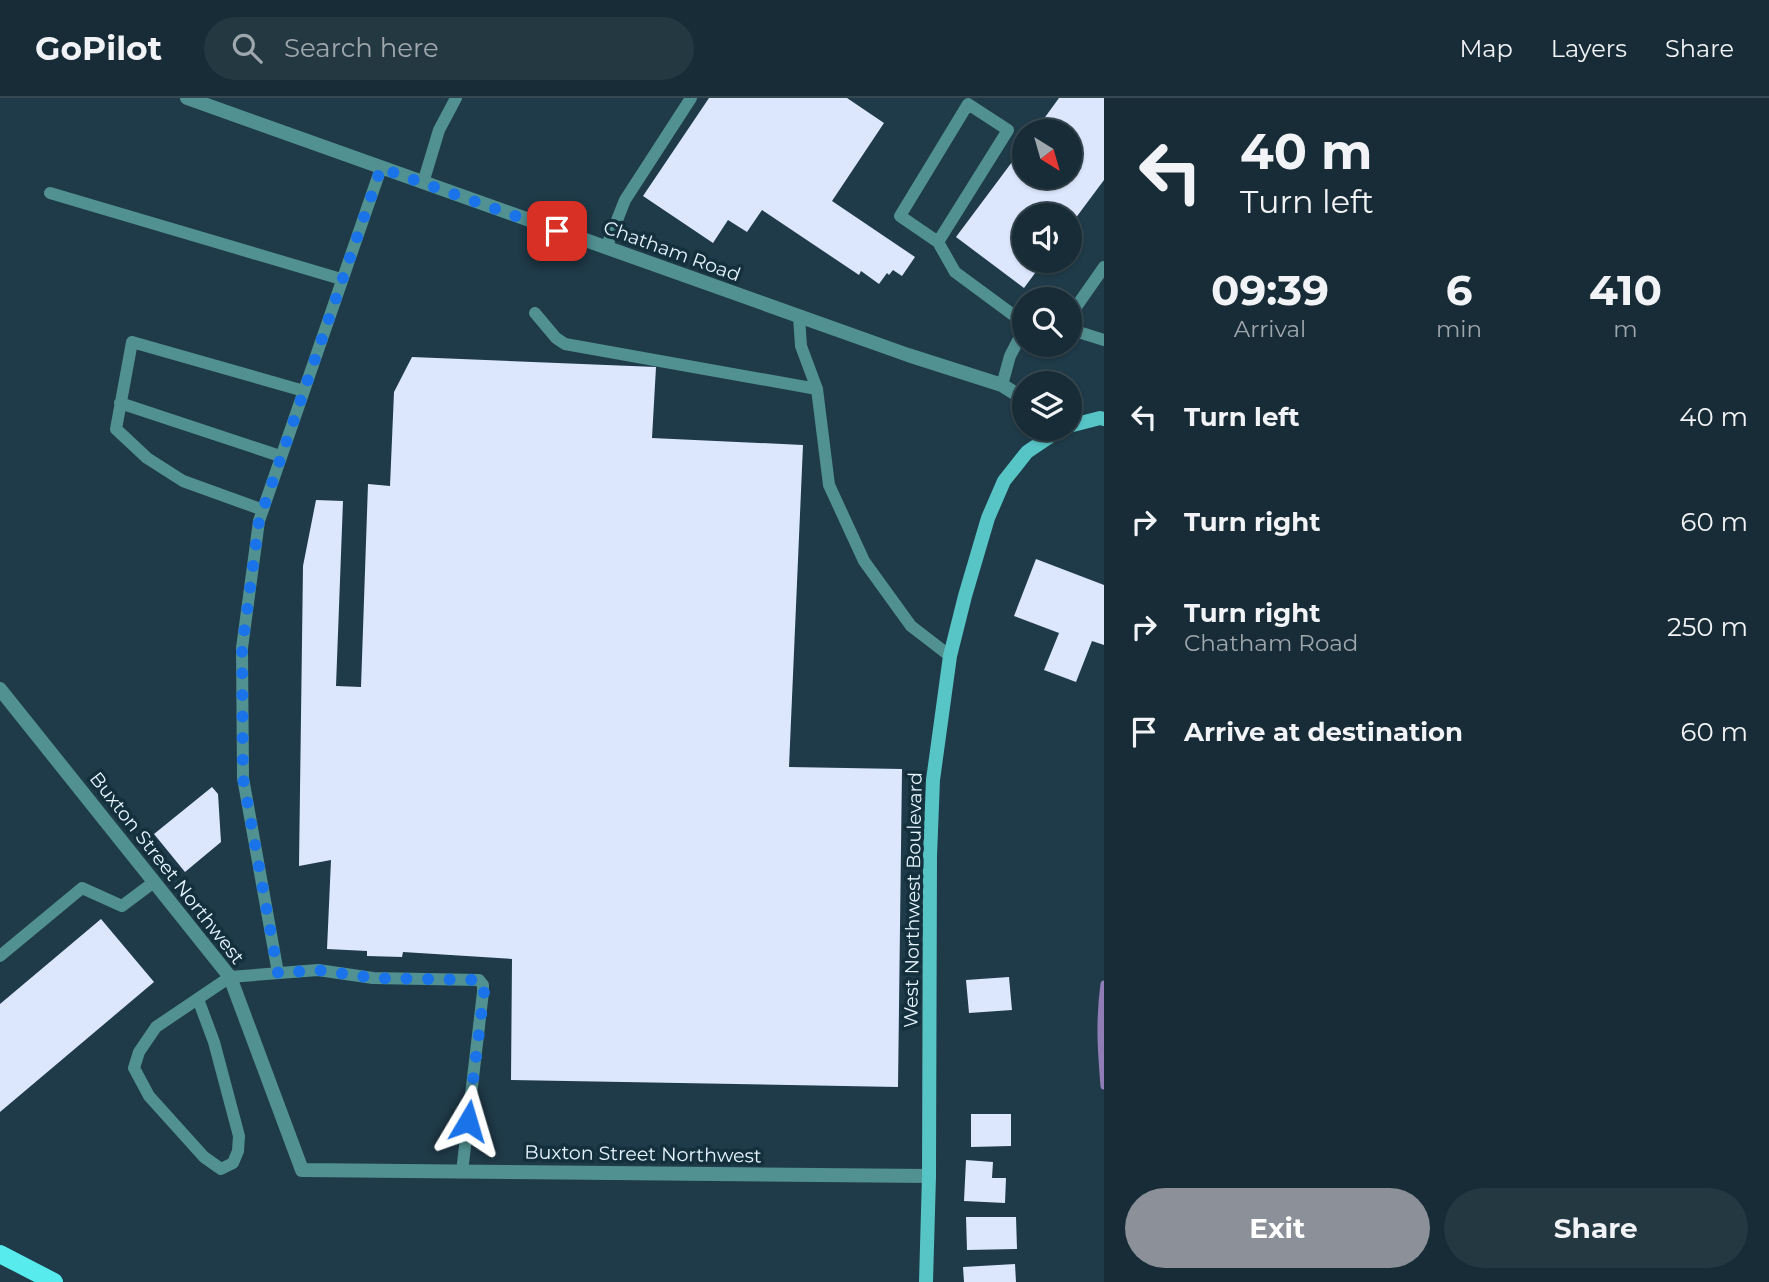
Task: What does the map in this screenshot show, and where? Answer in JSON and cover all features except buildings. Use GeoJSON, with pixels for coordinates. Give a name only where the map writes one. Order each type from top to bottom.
{"type":"FeatureCollection","features":[{"type":"Feature","properties":{"kind":"main road"},"geometry":{"type":"LineString","coordinates":[[1082,423],[1104,419]]}},
{"type":"Feature","properties":{"kind":"main road","name":"West Northwest Boulevard"},"geometry":{"type":"LineString","coordinates":[[926,1282],[930,856],[933,780],[950,656],[988,518],[1004,481],[1027,452],[1042,441]]}},
{"type":"Feature","properties":{"kind":"main road"},"geometry":{"type":"LineString","coordinates":[[0,1254],[54,1282]]}},
{"type":"Feature","properties":{"kind":"street","name":"Chatham Road"},"geometry":{"type":"LineString","coordinates":[[187,98],[799,317],[1002,385],[1012,391]]}},
{"type":"Feature","properties":{"kind":"street","name":"Buxton Street Northwest"},"geometry":{"type":"LineString","coordinates":[[0,689],[230,977],[302,1170],[929,1176]]}},
{"type":"Feature","properties":{"kind":"lane"},"geometry":{"type":"LineString","coordinates":[[423,183],[439,130],[456,98]]}},
{"type":"Feature","properties":{"kind":"lane"},"geometry":{"type":"LineString","coordinates":[[606,248],[625,200],[691,98]]}},
{"type":"Feature","properties":{"kind":"lane"},"geometry":{"type":"LineString","coordinates":[[938,242],[1008,130],[968,104],[900,216],[938,242],[955,272],[1012,314]]}},
{"type":"Feature","properties":{"kind":"lane"},"geometry":{"type":"LineString","coordinates":[[278,973],[243,778],[242,648],[259,521],[381,168]]}},
{"type":"Feature","properties":{"kind":"lane"},"geometry":{"type":"LineString","coordinates":[[50,192],[341,279]]}},
{"type":"Feature","properties":{"kind":"lane"},"geometry":{"type":"LineString","coordinates":[[1082,298],[1104,267]]}},
{"type":"Feature","properties":{"kind":"lane"},"geometry":{"type":"LineString","coordinates":[[535,313],[556,338],[565,344],[817,389]]}},
{"type":"Feature","properties":{"kind":"lane"},"geometry":{"type":"LineString","coordinates":[[799,317],[801,346],[817,389],[829,485],[864,561],[911,626],[950,656]]}},
{"type":"Feature","properties":{"kind":"lane"},"geometry":{"type":"LineString","coordinates":[[1082,333],[1104,340]]}},
{"type":"Feature","properties":{"kind":"lane"},"geometry":{"type":"LineString","coordinates":[[263,510],[183,481],[147,458],[116,429],[132,342],[304,391]]}},
{"type":"Feature","properties":{"kind":"lane"},"geometry":{"type":"LineString","coordinates":[[1002,385],[1012,352]]}},
{"type":"Feature","properties":{"kind":"lane"},"geometry":{"type":"LineString","coordinates":[[120,403],[280,456]]}},
{"type":"Feature","properties":{"kind":"lane"},"geometry":{"type":"LineString","coordinates":[[0,956],[82,888],[122,905],[154,882]]}},
{"type":"Feature","properties":{"kind":"lane"},"geometry":{"type":"LineString","coordinates":[[198,999],[214,1042],[239,1136],[238,1151],[233,1163],[221,1169],[204,1157],[149,1096],[134,1068],[139,1052],[156,1027],[230,977],[318,970],[373,978],[479,980],[484,992],[462,1172]]}},
{"type":"Feature","properties":{"kind":"waterway"},"geometry":{"type":"LineString","coordinates":[[1104,984],[1101,1010],[1104,1086]]}},
{"type":"Feature","properties":{"kind":"route"},"geometry":{"type":"LineString","coordinates":[[468,1121],[484,992],[479,980],[373,978],[318,970],[278,973],[243,778],[242,648],[259,521],[381,168],[557,231]]}}]}
